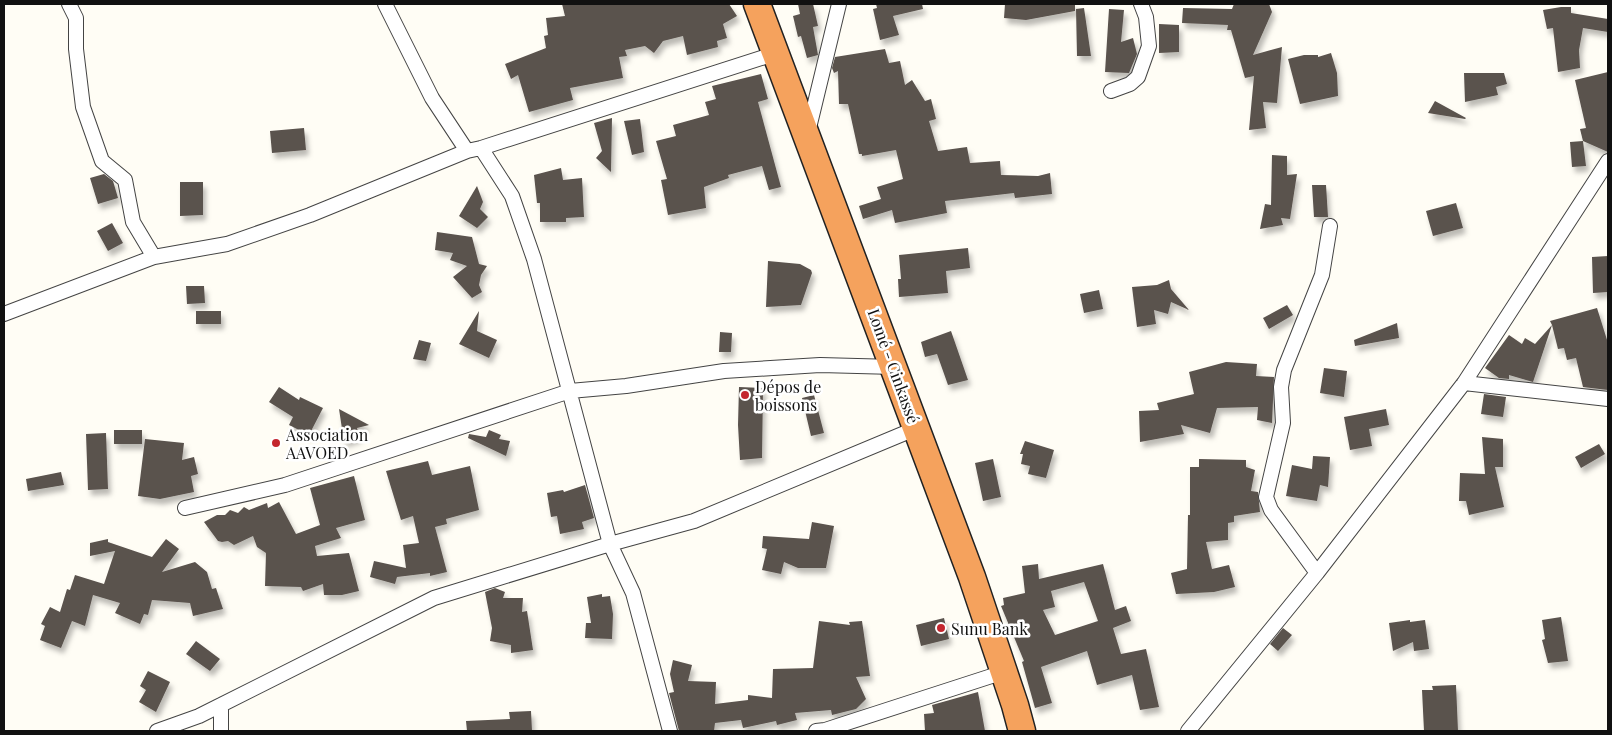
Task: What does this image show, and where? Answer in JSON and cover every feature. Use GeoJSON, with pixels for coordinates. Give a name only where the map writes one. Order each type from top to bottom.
{"type":"FeatureCollection","features":[{"type":"Feature","properties":{"kind":"highway","name":"Lomé - Cinkassé"},"geometry":{"type":"LineString","coordinates":[[757,4],[774,54],[807,133],[895,367],[972,577],[1022,731]]}},
{"type":"Feature","properties":{"kind":"street"},"geometry":{"type":"LineString","coordinates":[[70,4],[76,18],[76,49],[83,107],[102,161],[126,180],[133,222],[154,257]]}},
{"type":"Feature","properties":{"kind":"street"},"geometry":{"type":"LineString","coordinates":[[385,4],[432,98],[512,196],[534,259],[610,544],[634,592],[670,731]]}},
{"type":"Feature","properties":{"kind":"street"},"geometry":{"type":"LineString","coordinates":[[807,133],[839,4]]}},
{"type":"Feature","properties":{"kind":"street"},"geometry":{"type":"LineString","coordinates":[[1112,91],[1130,84],[1138,77],[1149,46],[1146,16],[1141,4]]}},
{"type":"Feature","properties":{"kind":"street"},"geometry":{"type":"LineString","coordinates":[[4,314],[154,257],[227,244],[371,192],[474,149],[774,54]]}},
{"type":"Feature","properties":{"kind":"street"},"geometry":{"type":"LineString","coordinates":[[1188,731],[1318,573],[1464,383],[1608,161]]}},
{"type":"Feature","properties":{"kind":"street"},"geometry":{"type":"LineString","coordinates":[[1318,573],[1271,510],[1266,497],[1283,423],[1281,387],[1284,370],[1322,276],[1330,226]]}},
{"type":"Feature","properties":{"kind":"street"},"geometry":{"type":"LineString","coordinates":[[185,508],[285,485],[570,391],[626,386],[724,371],[820,365],[895,367]]}},
{"type":"Feature","properties":{"kind":"street"},"geometry":{"type":"LineString","coordinates":[[1464,383],[1608,399]]}},
{"type":"Feature","properties":{"kind":"street"},"geometry":{"type":"LineString","coordinates":[[157,731],[199,716],[434,598],[610,544],[694,521],[917,428]]}},
{"type":"Feature","properties":{"kind":"street"},"geometry":{"type":"LineString","coordinates":[[816,731],[825,730],[1004,672]]}},
{"type":"Feature","properties":{"kind":"street"},"geometry":{"type":"LineString","coordinates":[[221,705],[221,731]]}},
{"type":"Feature","properties":{"kind":"building"},"geometry":{"type":"Polygon","coordinates":[[[562,4],[729,4],[737,16],[723,24],[727,38],[717,41],[718,47],[687,55],[683,36],[663,41],[654,53],[645,46],[625,50],[627,56],[619,57],[623,78],[570,88],[573,100],[529,112],[518,75],[511,79],[505,64],[546,48],[544,36],[548,35],[546,18],[565,16],[562,4]]]}},
{"type":"Feature","properties":{"kind":"building"},"geometry":{"type":"Polygon","coordinates":[[[798,4],[813,4],[818,26],[813,27],[818,55],[807,58],[801,36],[798,37],[793,16],[800,14],[798,4]]]}},
{"type":"Feature","properties":{"kind":"building"},"geometry":{"type":"Polygon","coordinates":[[[876,4],[922,4],[923,9],[893,16],[899,35],[880,40],[873,9],[877,8],[876,4]]]}},
{"type":"Feature","properties":{"kind":"building"},"geometry":{"type":"Polygon","coordinates":[[[1005,4],[1075,4],[1075,11],[1026,20],[1004,18],[1005,4]]]}},
{"type":"Feature","properties":{"kind":"building"},"geometry":{"type":"Polygon","coordinates":[[[1234,4],[1269,4],[1272,12],[1253,55],[1282,47],[1277,103],[1263,102],[1266,128],[1249,130],[1254,76],[1245,78],[1231,30],[1227,30],[1228,25],[1182,23],[1183,8],[1232,9],[1234,4]]]}},
{"type":"Feature","properties":{"kind":"building"},"geometry":{"type":"Polygon","coordinates":[[[1571,7],[1571,13],[1608,19],[1608,32],[1583,28],[1579,50],[1580,68],[1558,72],[1553,28],[1547,29],[1543,10],[1571,7]]]}},
{"type":"Feature","properties":{"kind":"building"},"geometry":{"type":"Polygon","coordinates":[[[1084,8],[1091,56],[1077,56],[1076,9],[1084,8]]]}},
{"type":"Feature","properties":{"kind":"building"},"geometry":{"type":"Polygon","coordinates":[[[1109,9],[1124,10],[1121,42],[1133,38],[1137,54],[1129,73],[1105,72],[1109,9]]]}},
{"type":"Feature","properties":{"kind":"building"},"geometry":{"type":"Polygon","coordinates":[[[1159,24],[1179,25],[1179,52],[1159,53],[1159,24]]]}},
{"type":"Feature","properties":{"kind":"building"},"geometry":{"type":"Polygon","coordinates":[[[885,49],[889,63],[900,61],[905,85],[912,80],[925,101],[931,99],[936,119],[929,121],[938,151],[967,147],[970,163],[1000,161],[1001,175],[1038,176],[1050,173],[1052,194],[1015,198],[1014,193],[945,201],[947,213],[895,223],[892,210],[863,219],[859,206],[881,199],[877,187],[903,179],[896,150],[862,156],[862,154],[859,154],[848,104],[839,104],[838,71],[834,73],[832,68],[835,57],[885,49]]]}},
{"type":"Feature","properties":{"kind":"building"},"geometry":{"type":"Polygon","coordinates":[[[1331,53],[1337,73],[1338,96],[1300,104],[1288,59],[1304,55],[1318,55],[1318,57],[1331,53]]]}},
{"type":"Feature","properties":{"kind":"building"},"geometry":{"type":"Polygon","coordinates":[[[1608,72],[1608,152],[1583,141],[1580,129],[1586,128],[1575,80],[1608,72]]]}},
{"type":"Feature","properties":{"kind":"building"},"geometry":{"type":"Polygon","coordinates":[[[1464,73],[1504,73],[1507,84],[1496,87],[1498,95],[1465,102],[1464,73]]]}},
{"type":"Feature","properties":{"kind":"building"},"geometry":{"type":"Polygon","coordinates":[[[761,74],[768,99],[758,102],[781,187],[769,190],[762,166],[728,175],[729,178],[704,187],[706,208],[668,215],[661,180],[667,179],[656,141],[676,136],[673,125],[709,115],[705,102],[716,99],[712,86],[761,74]]]}},
{"type":"Feature","properties":{"kind":"building"},"geometry":{"type":"Polygon","coordinates":[[[1435,101],[1466,118],[1428,113],[1435,101]]]}},
{"type":"Feature","properties":{"kind":"building"},"geometry":{"type":"Polygon","coordinates":[[[612,118],[611,172],[596,158],[602,151],[594,123],[612,118]]]}},
{"type":"Feature","properties":{"kind":"building"},"geometry":{"type":"Polygon","coordinates":[[[640,119],[644,152],[632,155],[624,121],[640,119]]]}},
{"type":"Feature","properties":{"kind":"building"},"geometry":{"type":"Polygon","coordinates":[[[304,128],[306,150],[272,153],[270,131],[304,128]]]}},
{"type":"Feature","properties":{"kind":"building"},"geometry":{"type":"Polygon","coordinates":[[[1583,141],[1586,166],[1572,167],[1570,142],[1583,141]]]}},
{"type":"Feature","properties":{"kind":"building"},"geometry":{"type":"Polygon","coordinates":[[[1272,155],[1287,156],[1287,175],[1297,174],[1290,219],[1281,218],[1283,225],[1260,229],[1265,204],[1271,205],[1272,155]]]}},
{"type":"Feature","properties":{"kind":"building"},"geometry":{"type":"Polygon","coordinates":[[[561,168],[563,180],[582,178],[584,217],[566,218],[566,222],[540,222],[540,203],[537,203],[534,175],[561,168]]]}},
{"type":"Feature","properties":{"kind":"building"},"geometry":{"type":"Polygon","coordinates":[[[104,174],[113,181],[118,198],[98,204],[90,178],[104,174]]]}},
{"type":"Feature","properties":{"kind":"building"},"geometry":{"type":"Polygon","coordinates":[[[180,182],[203,182],[203,215],[180,216],[180,182]]]}},
{"type":"Feature","properties":{"kind":"building"},"geometry":{"type":"Polygon","coordinates":[[[1312,185],[1326,185],[1328,217],[1314,217],[1312,185]]]}},
{"type":"Feature","properties":{"kind":"building"},"geometry":{"type":"Polygon","coordinates":[[[477,186],[483,202],[480,209],[488,217],[477,228],[459,216],[477,186]]]}},
{"type":"Feature","properties":{"kind":"building"},"geometry":{"type":"Polygon","coordinates":[[[1456,203],[1463,228],[1433,236],[1426,211],[1456,203]]]}},
{"type":"Feature","properties":{"kind":"building"},"geometry":{"type":"Polygon","coordinates":[[[112,223],[123,243],[108,251],[97,231],[112,223]]]}},
{"type":"Feature","properties":{"kind":"building"},"geometry":{"type":"Polygon","coordinates":[[[437,232],[472,237],[479,264],[487,266],[481,275],[479,285],[482,292],[472,298],[453,277],[467,266],[450,260],[453,253],[435,250],[437,232]]]}},
{"type":"Feature","properties":{"kind":"building"},"geometry":{"type":"Polygon","coordinates":[[[968,248],[970,268],[946,271],[948,293],[899,297],[898,279],[901,279],[899,255],[968,248]]]}},
{"type":"Feature","properties":{"kind":"building"},"geometry":{"type":"Polygon","coordinates":[[[1608,256],[1608,292],[1593,293],[1592,257],[1608,256]]]}},
{"type":"Feature","properties":{"kind":"building"},"geometry":{"type":"Polygon","coordinates":[[[768,261],[800,264],[811,270],[812,273],[801,305],[766,307],[768,261]]]}},
{"type":"Feature","properties":{"kind":"building"},"geometry":{"type":"Polygon","coordinates":[[[1169,280],[1171,289],[1189,310],[1171,302],[1168,314],[1154,310],[1156,324],[1137,327],[1132,287],[1157,285],[1169,280]]]}},
{"type":"Feature","properties":{"kind":"building"},"geometry":{"type":"Polygon","coordinates":[[[186,286],[204,286],[205,303],[187,304],[186,286]]]}},
{"type":"Feature","properties":{"kind":"building"},"geometry":{"type":"Polygon","coordinates":[[[1099,290],[1103,309],[1084,313],[1080,294],[1099,290]]]}},
{"type":"Feature","properties":{"kind":"building"},"geometry":{"type":"Polygon","coordinates":[[[1287,305],[1293,315],[1269,329],[1263,318],[1287,305]]]}},
{"type":"Feature","properties":{"kind":"building"},"geometry":{"type":"Polygon","coordinates":[[[1597,308],[1608,343],[1608,390],[1583,387],[1576,358],[1567,360],[1564,348],[1558,349],[1550,321],[1597,308]]]}},
{"type":"Feature","properties":{"kind":"building"},"geometry":{"type":"Polygon","coordinates":[[[196,311],[221,311],[221,324],[196,324],[196,311]]]}},
{"type":"Feature","properties":{"kind":"building"},"geometry":{"type":"Polygon","coordinates":[[[479,311],[477,331],[497,340],[489,358],[459,344],[479,311]]]}},
{"type":"Feature","properties":{"kind":"building"},"geometry":{"type":"Polygon","coordinates":[[[1397,323],[1399,338],[1355,346],[1354,340],[1397,323]]]}},
{"type":"Feature","properties":{"kind":"building"},"geometry":{"type":"Polygon","coordinates":[[[1552,325],[1533,382],[1509,375],[1509,379],[1499,378],[1485,368],[1509,335],[1522,344],[1525,338],[1535,344],[1552,325]]]}},
{"type":"Feature","properties":{"kind":"building"},"geometry":{"type":"Polygon","coordinates":[[[951,331],[968,380],[948,385],[937,354],[925,357],[921,342],[951,331]]]}},
{"type":"Feature","properties":{"kind":"building"},"geometry":{"type":"Polygon","coordinates":[[[720,332],[732,333],[731,352],[719,352],[720,332]]]}},
{"type":"Feature","properties":{"kind":"building"},"geometry":{"type":"Polygon","coordinates":[[[419,340],[431,343],[426,361],[413,359],[419,340]]]}},
{"type":"Feature","properties":{"kind":"building"},"geometry":{"type":"Polygon","coordinates":[[[1226,362],[1257,364],[1256,376],[1274,377],[1272,423],[1257,420],[1258,407],[1217,408],[1210,433],[1181,425],[1184,434],[1140,442],[1139,411],[1159,410],[1157,403],[1194,394],[1189,372],[1226,362]]]}},
{"type":"Feature","properties":{"kind":"building"},"geometry":{"type":"Polygon","coordinates":[[[1324,368],[1347,371],[1344,397],[1320,393],[1324,368]]]}},
{"type":"Feature","properties":{"kind":"building"},"geometry":{"type":"Polygon","coordinates":[[[279,387],[299,400],[300,397],[323,408],[309,435],[289,425],[293,417],[269,402],[279,387]]]}},
{"type":"Feature","properties":{"kind":"building"},"geometry":{"type":"Polygon","coordinates":[[[739,387],[763,388],[762,458],[740,460],[738,425],[739,387]]]}},
{"type":"Feature","properties":{"kind":"building"},"geometry":{"type":"Polygon","coordinates":[[[1484,394],[1506,397],[1503,417],[1481,414],[1484,394]]]}},
{"type":"Feature","properties":{"kind":"building"},"geometry":{"type":"Polygon","coordinates":[[[814,395],[824,433],[811,436],[802,398],[814,395]]]}},
{"type":"Feature","properties":{"kind":"building"},"geometry":{"type":"Polygon","coordinates":[[[339,409],[369,425],[357,428],[359,437],[344,442],[339,409]]]}},
{"type":"Feature","properties":{"kind":"building"},"geometry":{"type":"Polygon","coordinates":[[[1386,409],[1389,425],[1369,429],[1372,446],[1350,450],[1344,417],[1386,409]]]}},
{"type":"Feature","properties":{"kind":"building"},"geometry":{"type":"Polygon","coordinates":[[[114,430],[142,430],[142,444],[114,444],[114,430]]]}},
{"type":"Feature","properties":{"kind":"building"},"geometry":{"type":"Polygon","coordinates":[[[489,430],[501,435],[499,439],[510,441],[506,456],[468,438],[469,434],[486,437],[489,430]]]}},
{"type":"Feature","properties":{"kind":"building"},"geometry":{"type":"Polygon","coordinates":[[[106,433],[108,489],[88,490],[86,434],[106,433]]]}},
{"type":"Feature","properties":{"kind":"building"},"geometry":{"type":"Polygon","coordinates":[[[1482,437],[1503,439],[1503,467],[1495,467],[1504,507],[1469,515],[1466,501],[1459,501],[1460,473],[1485,474],[1482,437]]]}},
{"type":"Feature","properties":{"kind":"building"},"geometry":{"type":"Polygon","coordinates":[[[145,439],[184,443],[182,460],[194,457],[198,474],[191,476],[194,492],[160,499],[138,496],[145,439]]]}},
{"type":"Feature","properties":{"kind":"building"},"geometry":{"type":"Polygon","coordinates":[[[1025,441],[1054,450],[1046,478],[1028,474],[1030,466],[1021,464],[1023,454],[1020,454],[1025,441]]]}},
{"type":"Feature","properties":{"kind":"building"},"geometry":{"type":"Polygon","coordinates":[[[1599,444],[1605,454],[1581,468],[1575,457],[1599,444]]]}},
{"type":"Feature","properties":{"kind":"building"},"geometry":{"type":"Polygon","coordinates":[[[1313,456],[1330,457],[1328,487],[1320,485],[1317,501],[1286,496],[1292,465],[1312,469],[1313,456]]]}},
{"type":"Feature","properties":{"kind":"building"},"geometry":{"type":"Polygon","coordinates":[[[993,459],[1001,497],[983,501],[975,463],[993,459]]]}},
{"type":"Feature","properties":{"kind":"building"},"geometry":{"type":"Polygon","coordinates":[[[1199,459],[1246,460],[1246,467],[1255,470],[1251,491],[1258,492],[1260,512],[1234,516],[1234,522],[1228,523],[1228,540],[1206,542],[1212,569],[1229,565],[1235,587],[1214,592],[1176,594],[1171,573],[1187,569],[1190,467],[1199,467],[1199,459]]]}},
{"type":"Feature","properties":{"kind":"building"},"geometry":{"type":"Polygon","coordinates":[[[428,461],[432,475],[470,466],[479,510],[446,519],[447,524],[435,527],[447,572],[430,576],[430,573],[397,577],[395,584],[370,577],[374,561],[406,568],[403,545],[419,543],[413,516],[401,520],[386,471],[428,461]]]}},
{"type":"Feature","properties":{"kind":"building"},"geometry":{"type":"Polygon","coordinates":[[[61,472],[64,485],[28,491],[26,479],[61,472]]]}},
{"type":"Feature","properties":{"kind":"building"},"geometry":{"type":"Polygon","coordinates":[[[354,476],[365,520],[336,528],[341,538],[315,546],[317,556],[349,553],[359,591],[342,595],[324,595],[323,584],[303,591],[301,587],[265,586],[266,553],[257,547],[253,536],[234,545],[228,541],[218,541],[204,522],[217,515],[225,515],[230,510],[238,513],[244,507],[249,510],[267,503],[268,508],[279,502],[296,534],[320,525],[310,488],[354,476]]]}},
{"type":"Feature","properties":{"kind":"building"},"geometry":{"type":"Polygon","coordinates":[[[585,485],[594,518],[582,522],[584,529],[560,534],[557,516],[551,517],[547,493],[563,490],[564,492],[585,485]]]}},
{"type":"Feature","properties":{"kind":"building"},"geometry":{"type":"Polygon","coordinates":[[[812,522],[834,526],[826,568],[798,568],[784,562],[781,574],[762,570],[767,549],[762,548],[763,536],[809,539],[812,522]]]}},
{"type":"Feature","properties":{"kind":"building"},"geometry":{"type":"Polygon","coordinates":[[[108,539],[108,542],[152,557],[166,539],[179,549],[162,572],[195,562],[207,572],[212,589],[216,588],[223,609],[193,616],[190,603],[152,600],[148,615],[144,614],[140,624],[115,613],[120,603],[93,595],[85,626],[72,621],[61,648],[40,640],[45,626],[41,624],[50,607],[60,612],[67,589],[70,590],[75,575],[104,584],[115,551],[90,556],[90,543],[108,539]]]}},
{"type":"Feature","properties":{"kind":"building"},"geometry":{"type":"Polygon","coordinates":[[[1038,564],[1039,579],[1103,564],[1115,610],[1126,606],[1131,621],[1113,628],[1121,654],[1146,649],[1159,707],[1140,710],[1132,675],[1097,685],[1087,651],[1041,667],[1052,703],[1035,708],[1022,662],[1024,661],[1001,606],[1004,605],[1003,598],[1025,593],[1022,566],[1038,564]],[[1084,582],[1051,591],[1055,607],[1043,610],[1055,635],[1098,621],[1084,582]]]}},
{"type":"Feature","properties":{"kind":"building"},"geometry":{"type":"Polygon","coordinates":[[[495,588],[505,592],[503,598],[523,598],[522,612],[527,611],[533,650],[511,653],[511,645],[490,641],[492,628],[485,592],[495,588]]]}},
{"type":"Feature","properties":{"kind":"building"},"geometry":{"type":"Polygon","coordinates":[[[602,594],[602,597],[610,596],[613,614],[612,639],[585,638],[586,623],[591,623],[587,597],[602,594]]]}},
{"type":"Feature","properties":{"kind":"building"},"geometry":{"type":"Polygon","coordinates":[[[1561,617],[1568,661],[1548,663],[1542,640],[1545,639],[1542,620],[1561,617]]]}},
{"type":"Feature","properties":{"kind":"building"},"geometry":{"type":"Polygon","coordinates":[[[944,618],[949,639],[921,646],[916,625],[944,618]]]}},
{"type":"Feature","properties":{"kind":"building"},"geometry":{"type":"Polygon","coordinates":[[[1410,620],[1410,622],[1425,620],[1429,649],[1414,651],[1413,642],[1393,651],[1389,623],[1410,620]]]}},
{"type":"Feature","properties":{"kind":"building"},"geometry":{"type":"Polygon","coordinates":[[[819,621],[850,625],[849,622],[862,621],[870,676],[856,677],[866,699],[856,709],[832,715],[831,710],[795,713],[797,720],[777,725],[776,721],[743,728],[741,720],[715,723],[714,731],[679,731],[669,693],[674,692],[670,674],[673,660],[692,665],[688,681],[716,682],[715,704],[748,700],[748,695],[772,698],[773,669],[813,668],[819,621]]]}},
{"type":"Feature","properties":{"kind":"building"},"geometry":{"type":"Polygon","coordinates":[[[1283,628],[1292,635],[1278,651],[1270,644],[1283,628]]]}},
{"type":"Feature","properties":{"kind":"building"},"geometry":{"type":"Polygon","coordinates":[[[196,641],[220,659],[210,671],[186,654],[196,641]]]}},
{"type":"Feature","properties":{"kind":"building"},"geometry":{"type":"Polygon","coordinates":[[[148,671],[170,682],[156,712],[139,702],[146,690],[140,686],[148,671]]]}},
{"type":"Feature","properties":{"kind":"building"},"geometry":{"type":"Polygon","coordinates":[[[1456,685],[1458,731],[1424,731],[1422,690],[1433,690],[1432,686],[1456,685]]]}},
{"type":"Feature","properties":{"kind":"building"},"geometry":{"type":"Polygon","coordinates":[[[978,692],[985,731],[925,731],[924,714],[934,713],[932,705],[978,692]]]}},
{"type":"Feature","properties":{"kind":"building"},"geometry":{"type":"Polygon","coordinates":[[[531,711],[532,731],[467,731],[466,721],[510,719],[509,712],[531,711]]]}},
{"type":"Feature","properties":{"kind":"place","name":"Dépos de boissons"},"geometry":{"type":"Point","coordinates":[745,395]}},
{"type":"Feature","properties":{"kind":"place","name":"Association AAVOED"},"geometry":{"type":"Point","coordinates":[276,443]}},
{"type":"Feature","properties":{"kind":"place","name":"Sunu Bank"},"geometry":{"type":"Point","coordinates":[941,628]}}]}
